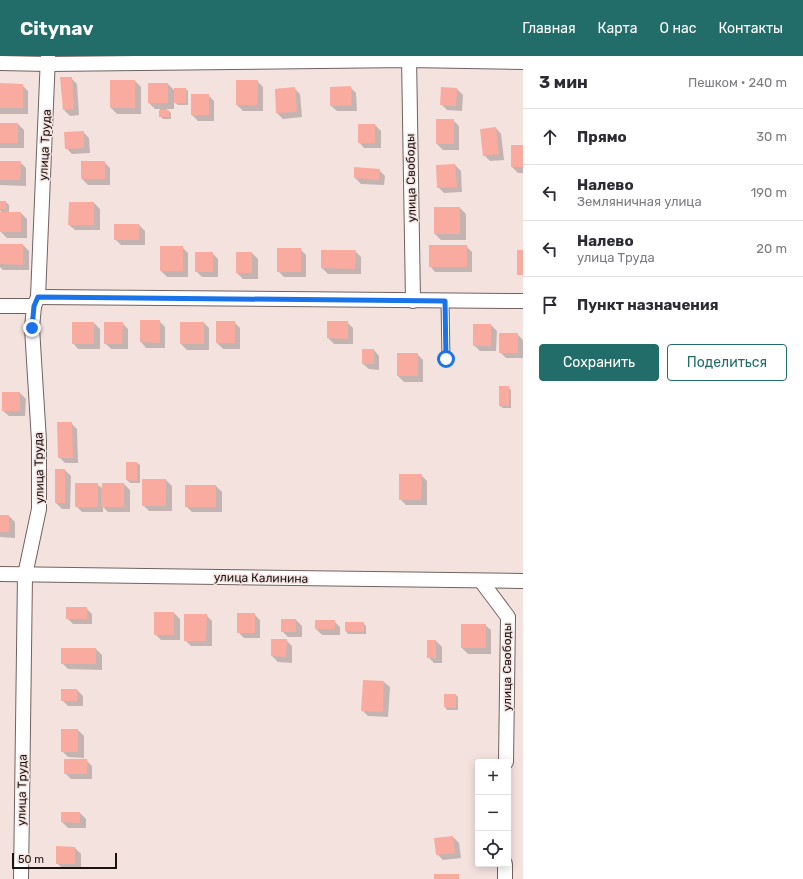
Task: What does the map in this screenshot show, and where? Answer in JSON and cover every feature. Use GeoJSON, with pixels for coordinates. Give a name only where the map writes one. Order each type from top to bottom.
{"type":"FeatureCollection","features":[{"type":"Feature","properties":{"kind":"street"},"geometry":{"type":"LineString","coordinates":[[0,63],[48,60],[409,58],[523,62]]}},
{"type":"Feature","properties":{"kind":"street","name":"улица Свободы"},"geometry":{"type":"LineString","coordinates":[[409,58],[413,301]]}},
{"type":"Feature","properties":{"kind":"street","name":"улица Труда"},"geometry":{"type":"LineString","coordinates":[[21,879],[25,575],[39,508],[39,440],[32,328],[36,302],[48,60]]}},
{"type":"Feature","properties":{"kind":"street"},"geometry":{"type":"LineString","coordinates":[[0,306],[36,302],[523,301]]}},
{"type":"Feature","properties":{"kind":"street","name":"улица Калинина"},"geometry":{"type":"LineString","coordinates":[[0,574],[523,581]]}},
{"type":"Feature","properties":{"kind":"street","name":"улица Свободы"},"geometry":{"type":"LineString","coordinates":[[481,581],[508,617],[506,759]]}},
{"type":"Feature","properties":{"kind":"street"},"geometry":{"type":"LineString","coordinates":[[505,867],[505,879]]}},
{"type":"Feature","properties":{"kind":"lane"},"geometry":{"type":"LineString","coordinates":[[445,301],[446,359]]}},
{"type":"Feature","properties":{"kind":"building"},"geometry":{"type":"Polygon","coordinates":[[[60,77],[72,77],[74,109],[63,110],[60,77]]]}},
{"type":"Feature","properties":{"kind":"building"},"geometry":{"type":"Polygon","coordinates":[[[110,80],[135,80],[135,108],[110,108],[110,80]]]}},
{"type":"Feature","properties":{"kind":"building"},"geometry":{"type":"Polygon","coordinates":[[[236,80],[258,80],[257,105],[236,105],[236,80]]]}},
{"type":"Feature","properties":{"kind":"building"},"geometry":{"type":"Polygon","coordinates":[[[0,83],[23,84],[23,108],[0,108],[0,83]]]}},
{"type":"Feature","properties":{"kind":"building"},"geometry":{"type":"Polygon","coordinates":[[[148,83],[168,83],[168,103],[148,103],[148,83]]]}},
{"type":"Feature","properties":{"kind":"building"},"geometry":{"type":"Polygon","coordinates":[[[351,86],[352,105],[330,106],[330,87],[351,86]]]}},
{"type":"Feature","properties":{"kind":"building"},"geometry":{"type":"Polygon","coordinates":[[[295,87],[297,112],[276,113],[275,89],[295,87]]]}},
{"type":"Feature","properties":{"kind":"building"},"geometry":{"type":"Polygon","coordinates":[[[441,87],[457,88],[456,106],[440,105],[441,87]]]}},
{"type":"Feature","properties":{"kind":"building"},"geometry":{"type":"Polygon","coordinates":[[[174,88],[186,88],[186,103],[174,103],[174,88]]]}},
{"type":"Feature","properties":{"kind":"building"},"geometry":{"type":"Polygon","coordinates":[[[191,94],[209,94],[209,115],[191,115],[191,94]]]}},
{"type":"Feature","properties":{"kind":"building"},"geometry":{"type":"Polygon","coordinates":[[[159,110],[169,110],[169,117],[159,117],[159,110]]]}},
{"type":"Feature","properties":{"kind":"building"},"geometry":{"type":"Polygon","coordinates":[[[436,119],[454,119],[454,144],[436,144],[436,119]]]}},
{"type":"Feature","properties":{"kind":"building"},"geometry":{"type":"Polygon","coordinates":[[[0,123],[18,123],[18,143],[0,143],[0,123]]]}},
{"type":"Feature","properties":{"kind":"building"},"geometry":{"type":"Polygon","coordinates":[[[358,124],[375,124],[375,143],[358,143],[358,124]]]}},
{"type":"Feature","properties":{"kind":"building"},"geometry":{"type":"Polygon","coordinates":[[[496,127],[499,154],[483,156],[480,129],[496,127]]]}},
{"type":"Feature","properties":{"kind":"building"},"geometry":{"type":"Polygon","coordinates":[[[84,131],[84,148],[65,149],[64,132],[84,131]]]}},
{"type":"Feature","properties":{"kind":"building"},"geometry":{"type":"Polygon","coordinates":[[[511,145],[523,145],[523,167],[511,167],[511,145]]]}},
{"type":"Feature","properties":{"kind":"building"},"geometry":{"type":"Polygon","coordinates":[[[0,161],[21,161],[20,180],[0,180],[0,161]]]}},
{"type":"Feature","properties":{"kind":"building"},"geometry":{"type":"Polygon","coordinates":[[[81,161],[105,161],[105,179],[81,179],[81,161]]]}},
{"type":"Feature","properties":{"kind":"building"},"geometry":{"type":"Polygon","coordinates":[[[455,164],[457,187],[437,188],[436,165],[455,164]]]}},
{"type":"Feature","properties":{"kind":"building"},"geometry":{"type":"Polygon","coordinates":[[[354,167],[380,169],[379,180],[354,178],[354,167]]]}},
{"type":"Feature","properties":{"kind":"building"},"geometry":{"type":"Polygon","coordinates":[[[0,201],[6,201],[6,209],[0,209],[0,201]]]}},
{"type":"Feature","properties":{"kind":"building"},"geometry":{"type":"Polygon","coordinates":[[[69,202],[94,202],[94,225],[68,225],[69,202]]]}},
{"type":"Feature","properties":{"kind":"building"},"geometry":{"type":"Polygon","coordinates":[[[434,207],[460,207],[460,234],[434,234],[434,207]]]}},
{"type":"Feature","properties":{"kind":"building"},"geometry":{"type":"Polygon","coordinates":[[[0,212],[21,212],[21,232],[0,232],[0,212]]]}},
{"type":"Feature","properties":{"kind":"building"},"geometry":{"type":"Polygon","coordinates":[[[114,224],[139,224],[139,240],[114,240],[114,224]]]}},
{"type":"Feature","properties":{"kind":"building"},"geometry":{"type":"Polygon","coordinates":[[[0,244],[23,244],[23,265],[0,264],[0,244]]]}},
{"type":"Feature","properties":{"kind":"building"},"geometry":{"type":"Polygon","coordinates":[[[429,245],[467,245],[467,267],[429,267],[429,245]]]}},
{"type":"Feature","properties":{"kind":"building"},"geometry":{"type":"Polygon","coordinates":[[[160,246],[183,246],[183,271],[160,271],[160,246]]]}},
{"type":"Feature","properties":{"kind":"building"},"geometry":{"type":"Polygon","coordinates":[[[277,248],[301,248],[301,272],[277,272],[277,248]]]}},
{"type":"Feature","properties":{"kind":"building"},"geometry":{"type":"Polygon","coordinates":[[[321,250],[356,250],[355,269],[321,268],[321,250]]]}},
{"type":"Feature","properties":{"kind":"building"},"geometry":{"type":"Polygon","coordinates":[[[517,250],[523,250],[523,275],[517,275],[517,250]]]}},
{"type":"Feature","properties":{"kind":"building"},"geometry":{"type":"Polygon","coordinates":[[[195,252],[213,252],[213,272],[195,272],[195,252]]]}},
{"type":"Feature","properties":{"kind":"building"},"geometry":{"type":"Polygon","coordinates":[[[236,252],[252,252],[252,273],[236,273],[236,252]]]}},
{"type":"Feature","properties":{"kind":"building"},"geometry":{"type":"Polygon","coordinates":[[[140,320],[160,320],[160,343],[140,342],[140,320]]]}},
{"type":"Feature","properties":{"kind":"building"},"geometry":{"type":"Polygon","coordinates":[[[216,321],[235,321],[235,343],[216,343],[216,321]]]}},
{"type":"Feature","properties":{"kind":"building"},"geometry":{"type":"Polygon","coordinates":[[[327,321],[348,321],[348,339],[327,338],[327,321]]]}},
{"type":"Feature","properties":{"kind":"building"},"geometry":{"type":"Polygon","coordinates":[[[72,322],[94,322],[94,344],[72,344],[72,322]]]}},
{"type":"Feature","properties":{"kind":"building"},"geometry":{"type":"Polygon","coordinates":[[[104,322],[123,322],[122,344],[104,344],[104,322]]]}},
{"type":"Feature","properties":{"kind":"building"},"geometry":{"type":"Polygon","coordinates":[[[180,322],[204,322],[204,344],[180,344],[180,322]]]}},
{"type":"Feature","properties":{"kind":"building"},"geometry":{"type":"Polygon","coordinates":[[[473,324],[491,324],[491,346],[473,346],[473,324]]]}},
{"type":"Feature","properties":{"kind":"building"},"geometry":{"type":"Polygon","coordinates":[[[499,333],[518,333],[518,353],[499,353],[499,333]]]}},
{"type":"Feature","properties":{"kind":"building"},"geometry":{"type":"Polygon","coordinates":[[[362,349],[374,349],[374,364],[362,364],[362,349]]]}},
{"type":"Feature","properties":{"kind":"building"},"geometry":{"type":"Polygon","coordinates":[[[397,353],[418,353],[418,376],[397,376],[397,353]]]}},
{"type":"Feature","properties":{"kind":"building"},"geometry":{"type":"Polygon","coordinates":[[[499,386],[509,386],[509,406],[499,406],[499,386]]]}},
{"type":"Feature","properties":{"kind":"building"},"geometry":{"type":"Polygon","coordinates":[[[2,392],[20,392],[20,411],[2,411],[2,392]]]}},
{"type":"Feature","properties":{"kind":"building"},"geometry":{"type":"Polygon","coordinates":[[[57,422],[72,422],[73,458],[58,458],[57,422]]]}},
{"type":"Feature","properties":{"kind":"building"},"geometry":{"type":"Polygon","coordinates":[[[126,462],[137,462],[137,481],[126,480],[126,462]]]}},
{"type":"Feature","properties":{"kind":"building"},"geometry":{"type":"Polygon","coordinates":[[[55,469],[65,469],[65,503],[55,503],[55,469]]]}},
{"type":"Feature","properties":{"kind":"building"},"geometry":{"type":"Polygon","coordinates":[[[399,474],[422,474],[421,500],[399,500],[399,474]]]}},
{"type":"Feature","properties":{"kind":"building"},"geometry":{"type":"Polygon","coordinates":[[[142,479],[166,479],[166,506],[142,506],[142,479]]]}},
{"type":"Feature","properties":{"kind":"building"},"geometry":{"type":"Polygon","coordinates":[[[75,483],[98,483],[98,507],[75,507],[75,483]]]}},
{"type":"Feature","properties":{"kind":"building"},"geometry":{"type":"Polygon","coordinates":[[[102,483],[124,483],[124,507],[101,507],[102,483]]]}},
{"type":"Feature","properties":{"kind":"building"},"geometry":{"type":"Polygon","coordinates":[[[185,485],[216,485],[216,507],[185,507],[185,485]]]}},
{"type":"Feature","properties":{"kind":"building"},"geometry":{"type":"Polygon","coordinates":[[[0,515],[9,515],[9,532],[0,532],[0,515]]]}},
{"type":"Feature","properties":{"kind":"building"},"geometry":{"type":"Polygon","coordinates":[[[66,607],[87,607],[87,619],[66,619],[66,607]]]}},
{"type":"Feature","properties":{"kind":"building"},"geometry":{"type":"Polygon","coordinates":[[[154,612],[174,612],[174,635],[154,635],[154,612]]]}},
{"type":"Feature","properties":{"kind":"building"},"geometry":{"type":"Polygon","coordinates":[[[237,613],[255,613],[255,633],[237,633],[237,613]]]}},
{"type":"Feature","properties":{"kind":"building"},"geometry":{"type":"Polygon","coordinates":[[[184,614],[207,614],[206,641],[184,641],[184,614]]]}},
{"type":"Feature","properties":{"kind":"building"},"geometry":{"type":"Polygon","coordinates":[[[281,619],[296,619],[296,632],[281,632],[281,619]]]}},
{"type":"Feature","properties":{"kind":"building"},"geometry":{"type":"Polygon","coordinates":[[[315,620],[335,620],[335,629],[315,629],[315,620]]]}},
{"type":"Feature","properties":{"kind":"building"},"geometry":{"type":"Polygon","coordinates":[[[345,622],[364,622],[364,632],[345,631],[345,622]]]}},
{"type":"Feature","properties":{"kind":"building"},"geometry":{"type":"Polygon","coordinates":[[[461,624],[486,624],[486,648],[461,648],[461,624]]]}},
{"type":"Feature","properties":{"kind":"building"},"geometry":{"type":"Polygon","coordinates":[[[271,639],[287,639],[286,657],[271,656],[271,639]]]}},
{"type":"Feature","properties":{"kind":"building"},"geometry":{"type":"Polygon","coordinates":[[[427,640],[436,640],[436,658],[427,658],[427,640]]]}},
{"type":"Feature","properties":{"kind":"building"},"geometry":{"type":"Polygon","coordinates":[[[61,648],[96,648],[96,664],[61,664],[61,648]]]}},
{"type":"Feature","properties":{"kind":"building"},"geometry":{"type":"Polygon","coordinates":[[[363,680],[384,681],[383,712],[361,711],[363,680]]]}},
{"type":"Feature","properties":{"kind":"building"},"geometry":{"type":"Polygon","coordinates":[[[61,689],[77,689],[77,701],[61,701],[61,689]]]}},
{"type":"Feature","properties":{"kind":"building"},"geometry":{"type":"Polygon","coordinates":[[[444,694],[456,694],[456,708],[444,707],[444,694]]]}},
{"type":"Feature","properties":{"kind":"building"},"geometry":{"type":"Polygon","coordinates":[[[61,729],[78,729],[78,752],[61,752],[61,729]]]}},
{"type":"Feature","properties":{"kind":"building"},"geometry":{"type":"Polygon","coordinates":[[[64,759],[87,759],[87,774],[64,774],[64,759]]]}},
{"type":"Feature","properties":{"kind":"building"},"geometry":{"type":"Polygon","coordinates":[[[61,812],[80,812],[80,823],[61,822],[61,812]]]}},
{"type":"Feature","properties":{"kind":"building"},"geometry":{"type":"Polygon","coordinates":[[[453,836],[455,853],[436,855],[434,838],[453,836]]]}},
{"type":"Feature","properties":{"kind":"building"},"geometry":{"type":"Polygon","coordinates":[[[56,846],[75,847],[75,864],[56,864],[56,846]]]}},
{"type":"Feature","properties":{"kind":"building"},"geometry":{"type":"Polygon","coordinates":[[[434,874],[459,874],[459,879],[434,879],[434,874]]]}},
{"type":"Feature","properties":{"kind":"route"},"geometry":{"type":"LineString","coordinates":[[32,328],[34,306],[38,297],[445,301],[446,359]]}}]}
